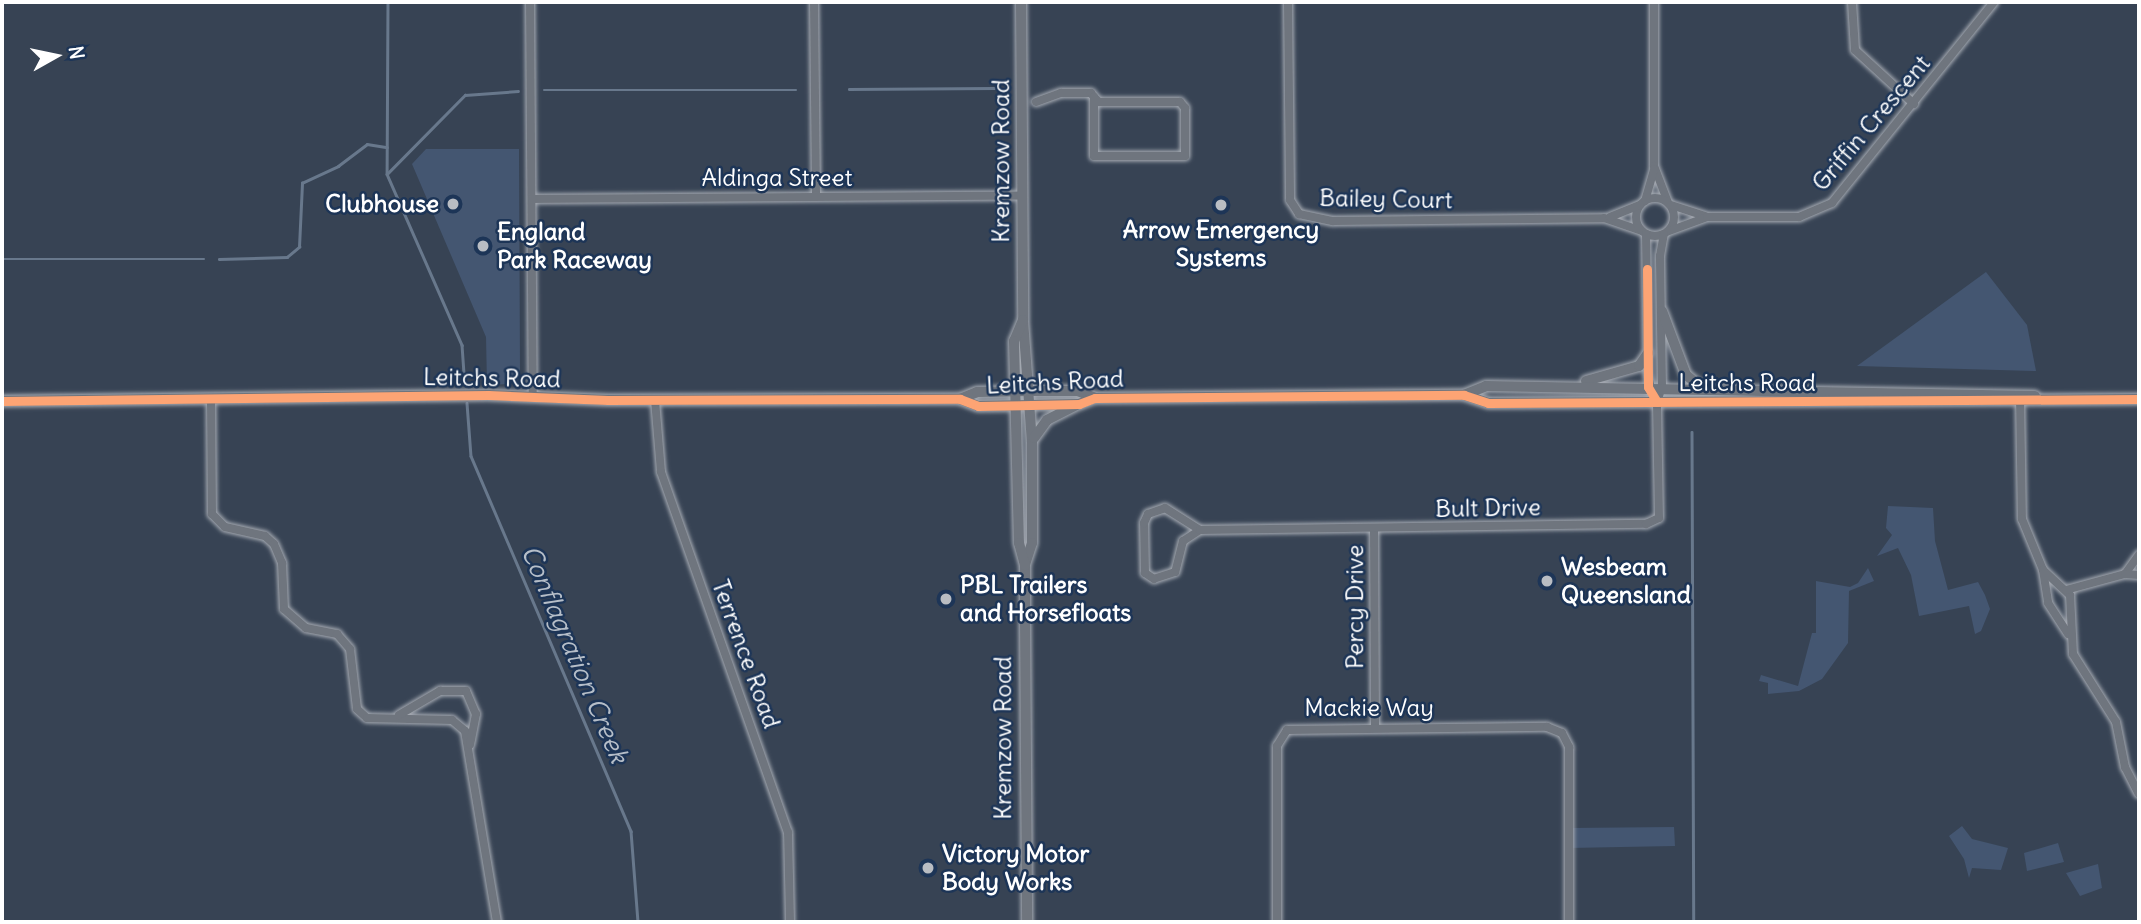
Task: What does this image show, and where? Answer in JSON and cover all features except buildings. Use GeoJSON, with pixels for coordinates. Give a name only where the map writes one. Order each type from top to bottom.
{"type":"FeatureCollection","features":[{"type":"Feature","properties":{"kind":"street"},"geometry":{"type":"LineString","coordinates":[[530,2],[533,397]]}},
{"type":"Feature","properties":{"kind":"street"},"geometry":{"type":"LineString","coordinates":[[814,2],[816,197]]}},
{"type":"Feature","properties":{"kind":"street","name":"Kremzow Road"},"geometry":{"type":"LineString","coordinates":[[1021,2],[1023,320],[1032,443],[1032,543],[1026,565],[1024,911],[1027,922]]}},
{"type":"Feature","properties":{"kind":"street","name":"Bailey Court"},"geometry":{"type":"LineString","coordinates":[[1288,2],[1290,200],[1299,214],[1333,221],[1604,218],[1644,232]]}},
{"type":"Feature","properties":{"kind":"street"},"geometry":{"type":"LineString","coordinates":[[1654,2],[1654,166],[1636,221],[1644,232],[1648,387],[1657,402]]}},
{"type":"Feature","properties":{"kind":"street"},"geometry":{"type":"LineString","coordinates":[[1852,2],[1855,50],[1914,104]]}},
{"type":"Feature","properties":{"kind":"street","name":"Griffin Crescent"},"geometry":{"type":"LineString","coordinates":[[1670,204],[1707,217],[1791,218],[1823,208],[1849,187],[1994,2]]}},
{"type":"Feature","properties":{"kind":"street"},"geometry":{"type":"LineString","coordinates":[[1035,102],[1061,93],[1094,97],[1099,102],[1180,102],[1185,108],[1185,156],[1094,156],[1094,97]]}},
{"type":"Feature","properties":{"kind":"street"},"geometry":{"type":"LineString","coordinates":[[1654,166],[1674,220],[1666,233],[1662,387],[1657,402]]}},
{"type":"Feature","properties":{"kind":"street","name":"Aldinga Street"},"geometry":{"type":"LineString","coordinates":[[532,199],[1022,196]]}},
{"type":"Feature","properties":{"kind":"street"},"geometry":{"type":"LineString","coordinates":[[1643,203],[1657,198],[1670,204]]}},
{"type":"Feature","properties":{"kind":"street","name":"Bailey Court"},"geometry":{"type":"LineString","coordinates":[[1604,218],[1643,203]]}},
{"type":"Feature","properties":{"kind":"street","name":"Griffin Crescent"},"geometry":{"type":"LineString","coordinates":[[1666,233],[1707,217]]}},
{"type":"Feature","properties":{"kind":"street"},"geometry":{"type":"LineString","coordinates":[[1644,232],[1666,233]]}},
{"type":"Feature","properties":{"kind":"street"},"geometry":{"type":"LineString","coordinates":[[1662,311],[1686,375],[1704,387]]}},
{"type":"Feature","properties":{"kind":"street","name":"Kremzow Road"},"geometry":{"type":"LineString","coordinates":[[1023,320],[1014,341],[1018,543],[1026,565]]}},
{"type":"Feature","properties":{"kind":"street"},"geometry":{"type":"LineString","coordinates":[[1540,386],[1621,374],[1639,366],[1647,353]]}},
{"type":"Feature","properties":{"kind":"street","name":"Leitchs Road"},"geometry":{"type":"LineString","coordinates":[[1464,395],[1486,386],[1540,386],[1704,387],[2020,398]]}},
{"type":"Feature","properties":{"kind":"street","name":"Leitchs Road"},"geometry":{"type":"LineString","coordinates":[[960,400],[977,392],[1016,391],[1078,391],[1095,398]]}},
{"type":"Feature","properties":{"kind":"street","name":"Leitchs Road"},"geometry":{"type":"LineString","coordinates":[[2,401],[533,397],[655,400],[960,400],[978,406],[1079,404],[1095,398],[1464,395],[1488,402],[2139,399]]}},
{"type":"Feature","properties":{"kind":"street"},"geometry":{"type":"LineString","coordinates":[[2020,398],[2019,501],[2026,535],[2043,570],[2049,595],[2069,636],[2082,673],[2116,722],[2125,767],[2139,794]]}},
{"type":"Feature","properties":{"kind":"street"},"geometry":{"type":"LineString","coordinates":[[211,400],[212,514],[225,527],[265,536],[274,544],[282,563],[284,609],[294,622],[345,640],[350,649],[352,698],[367,718],[438,717],[452,720],[465,731],[497,922]]}},
{"type":"Feature","properties":{"kind":"street","name":"Terrence Road"},"geometry":{"type":"LineString","coordinates":[[655,400],[658,462],[788,832],[790,922]]}},
{"type":"Feature","properties":{"kind":"street","name":"Bult Drive"},"geometry":{"type":"LineString","coordinates":[[1200,530],[1646,524],[1659,518],[1657,402]]}},
{"type":"Feature","properties":{"kind":"street"},"geometry":{"type":"LineString","coordinates":[[1032,443],[1047,420],[1079,404]]}},
{"type":"Feature","properties":{"kind":"street"},"geometry":{"type":"LineString","coordinates":[[1164,508],[1200,530],[1183,541],[1175,572],[1154,579],[1145,573],[1144,523],[1148,514],[1164,508]]}},
{"type":"Feature","properties":{"kind":"street","name":"Percy Drive"},"geometry":{"type":"LineString","coordinates":[[1374,529],[1375,727]]}},
{"type":"Feature","properties":{"kind":"street"},"geometry":{"type":"LineString","coordinates":[[2125,574],[2139,555]]}},
{"type":"Feature","properties":{"kind":"street"},"geometry":{"type":"LineString","coordinates":[[2043,570],[2063,589],[2069,605],[2069,636]]}},
{"type":"Feature","properties":{"kind":"street"},"geometry":{"type":"LineString","coordinates":[[2049,595],[2125,574],[2139,575]]}},
{"type":"Feature","properties":{"kind":"street"},"geometry":{"type":"LineString","coordinates":[[2055,610],[2069,605],[2093,585]]}},
{"type":"Feature","properties":{"kind":"street"},"geometry":{"type":"LineString","coordinates":[[393,717],[440,691],[466,691],[473,701],[476,714],[470,749]]}},
{"type":"Feature","properties":{"kind":"street"},"geometry":{"type":"LineString","coordinates":[[438,717],[432,703],[440,691]]}},
{"type":"Feature","properties":{"kind":"street","name":"Mackie Way"},"geometry":{"type":"LineString","coordinates":[[1277,922],[1280,736],[1294,727],[1547,726],[1562,733],[1569,754],[1569,922]]}},
{"type":"Feature","properties":{"kind":"street","name":"Kremzow Road"},"geometry":{"type":"LineString","coordinates":[[1020,922],[1024,911]]}},
{"type":"Feature","properties":{"kind":"shaded area","name":"England Park Raceway"},"geometry":{"type":"Polygon","coordinates":[[[426,149],[519,149],[520,370],[510,384],[487,385],[486,337],[412,164],[426,149]]]}},
{"type":"Feature","properties":{"kind":"shaded area"},"geometry":{"type":"Polygon","coordinates":[[[1986,272],[2027,325],[2036,371],[1857,366],[1986,272]]]}},
{"type":"Feature","properties":{"kind":"shaded area"},"geometry":{"type":"Polygon","coordinates":[[[1888,506],[1933,508],[1935,541],[1948,590],[1978,582],[1985,595],[1990,609],[1981,631],[1975,634],[1969,606],[1919,616],[1911,575],[1898,548],[1877,556],[1892,535],[1886,528],[1888,506]]]}},
{"type":"Feature","properties":{"kind":"shaded area"},"geometry":{"type":"Polygon","coordinates":[[[1868,568],[1874,581],[1849,591],[1848,643],[1822,679],[1799,691],[1768,694],[1768,683],[1759,681],[1761,675],[1798,686],[1812,633],[1816,633],[1816,581],[1850,587],[1858,583],[1868,568]]]}},
{"type":"Feature","properties":{"kind":"shaded area"},"geometry":{"type":"Polygon","coordinates":[[[1962,826],[1972,839],[2008,848],[2001,870],[1972,868],[1969,878],[1964,859],[1949,836],[1962,826]]]}},
{"type":"Feature","properties":{"kind":"shaded area"},"geometry":{"type":"Polygon","coordinates":[[[1674,827],[1675,846],[1569,848],[1569,828],[1674,827]]]}},
{"type":"Feature","properties":{"kind":"shaded area"},"geometry":{"type":"Polygon","coordinates":[[[2058,843],[2064,862],[2027,871],[2024,853],[2058,843]]]}},
{"type":"Feature","properties":{"kind":"shaded area"},"geometry":{"type":"Polygon","coordinates":[[[2098,864],[2102,888],[2080,896],[2066,873],[2098,864]]]}},
{"type":"Feature","properties":{"kind":"waterway","name":"Conflagration Creek"},"geometry":{"type":"LineString","coordinates":[[388,2],[387,174],[462,345],[465,384]]}},
{"type":"Feature","properties":{"kind":"waterway"},"geometry":{"type":"LineString","coordinates":[[849,89],[994,88]]}},
{"type":"Feature","properties":{"kind":"waterway"},"geometry":{"type":"LineString","coordinates":[[544,90],[796,90]]}},
{"type":"Feature","properties":{"kind":"waterway"},"geometry":{"type":"LineString","coordinates":[[387,174],[465,95],[518,91]]}},
{"type":"Feature","properties":{"kind":"waterway"},"geometry":{"type":"LineString","coordinates":[[219,259],[287,257],[299,247],[302,183],[338,166],[367,144],[387,147]]}},
{"type":"Feature","properties":{"kind":"waterway"},"geometry":{"type":"LineString","coordinates":[[2,259],[204,259]]}},
{"type":"Feature","properties":{"kind":"waterway","name":"Conflagration Creek"},"geometry":{"type":"LineString","coordinates":[[467,403],[471,456],[631,831],[638,922]]}},
{"type":"Feature","properties":{"kind":"waterway"},"geometry":{"type":"LineString","coordinates":[[1692,432],[1694,922]]}},
{"type":"Feature","properties":{"kind":"cycle path"},"geometry":{"type":"LineString","coordinates":[[1647,269],[1648,387],[1657,402]]}},
{"type":"Feature","properties":{"kind":"cycle path"},"geometry":{"type":"LineString","coordinates":[[2,401],[488,395],[608,400],[960,399],[978,406],[1079,404],[1095,398],[1464,395],[1488,403],[2139,399]]}},
{"type":"Feature","properties":{"kind":"place","name":"Clubhouse"},"geometry":{"type":"Point","coordinates":[453,204]}},
{"type":"Feature","properties":{"kind":"place","name":"Arrow Emergency Systems"},"geometry":{"type":"Point","coordinates":[1221,205]}},
{"type":"Feature","properties":{"kind":"place","name":"England Park Raceway"},"geometry":{"type":"Point","coordinates":[483,246]}},
{"type":"Feature","properties":{"kind":"place","name":"Wesbeam Queensland"},"geometry":{"type":"Point","coordinates":[1547,581]}},
{"type":"Feature","properties":{"kind":"place","name":"PBL Trailers and Horsefloats"},"geometry":{"type":"Point","coordinates":[946,599]}},
{"type":"Feature","properties":{"kind":"place","name":"Victory Motor Body Works"},"geometry":{"type":"Point","coordinates":[928,868]}}]}
